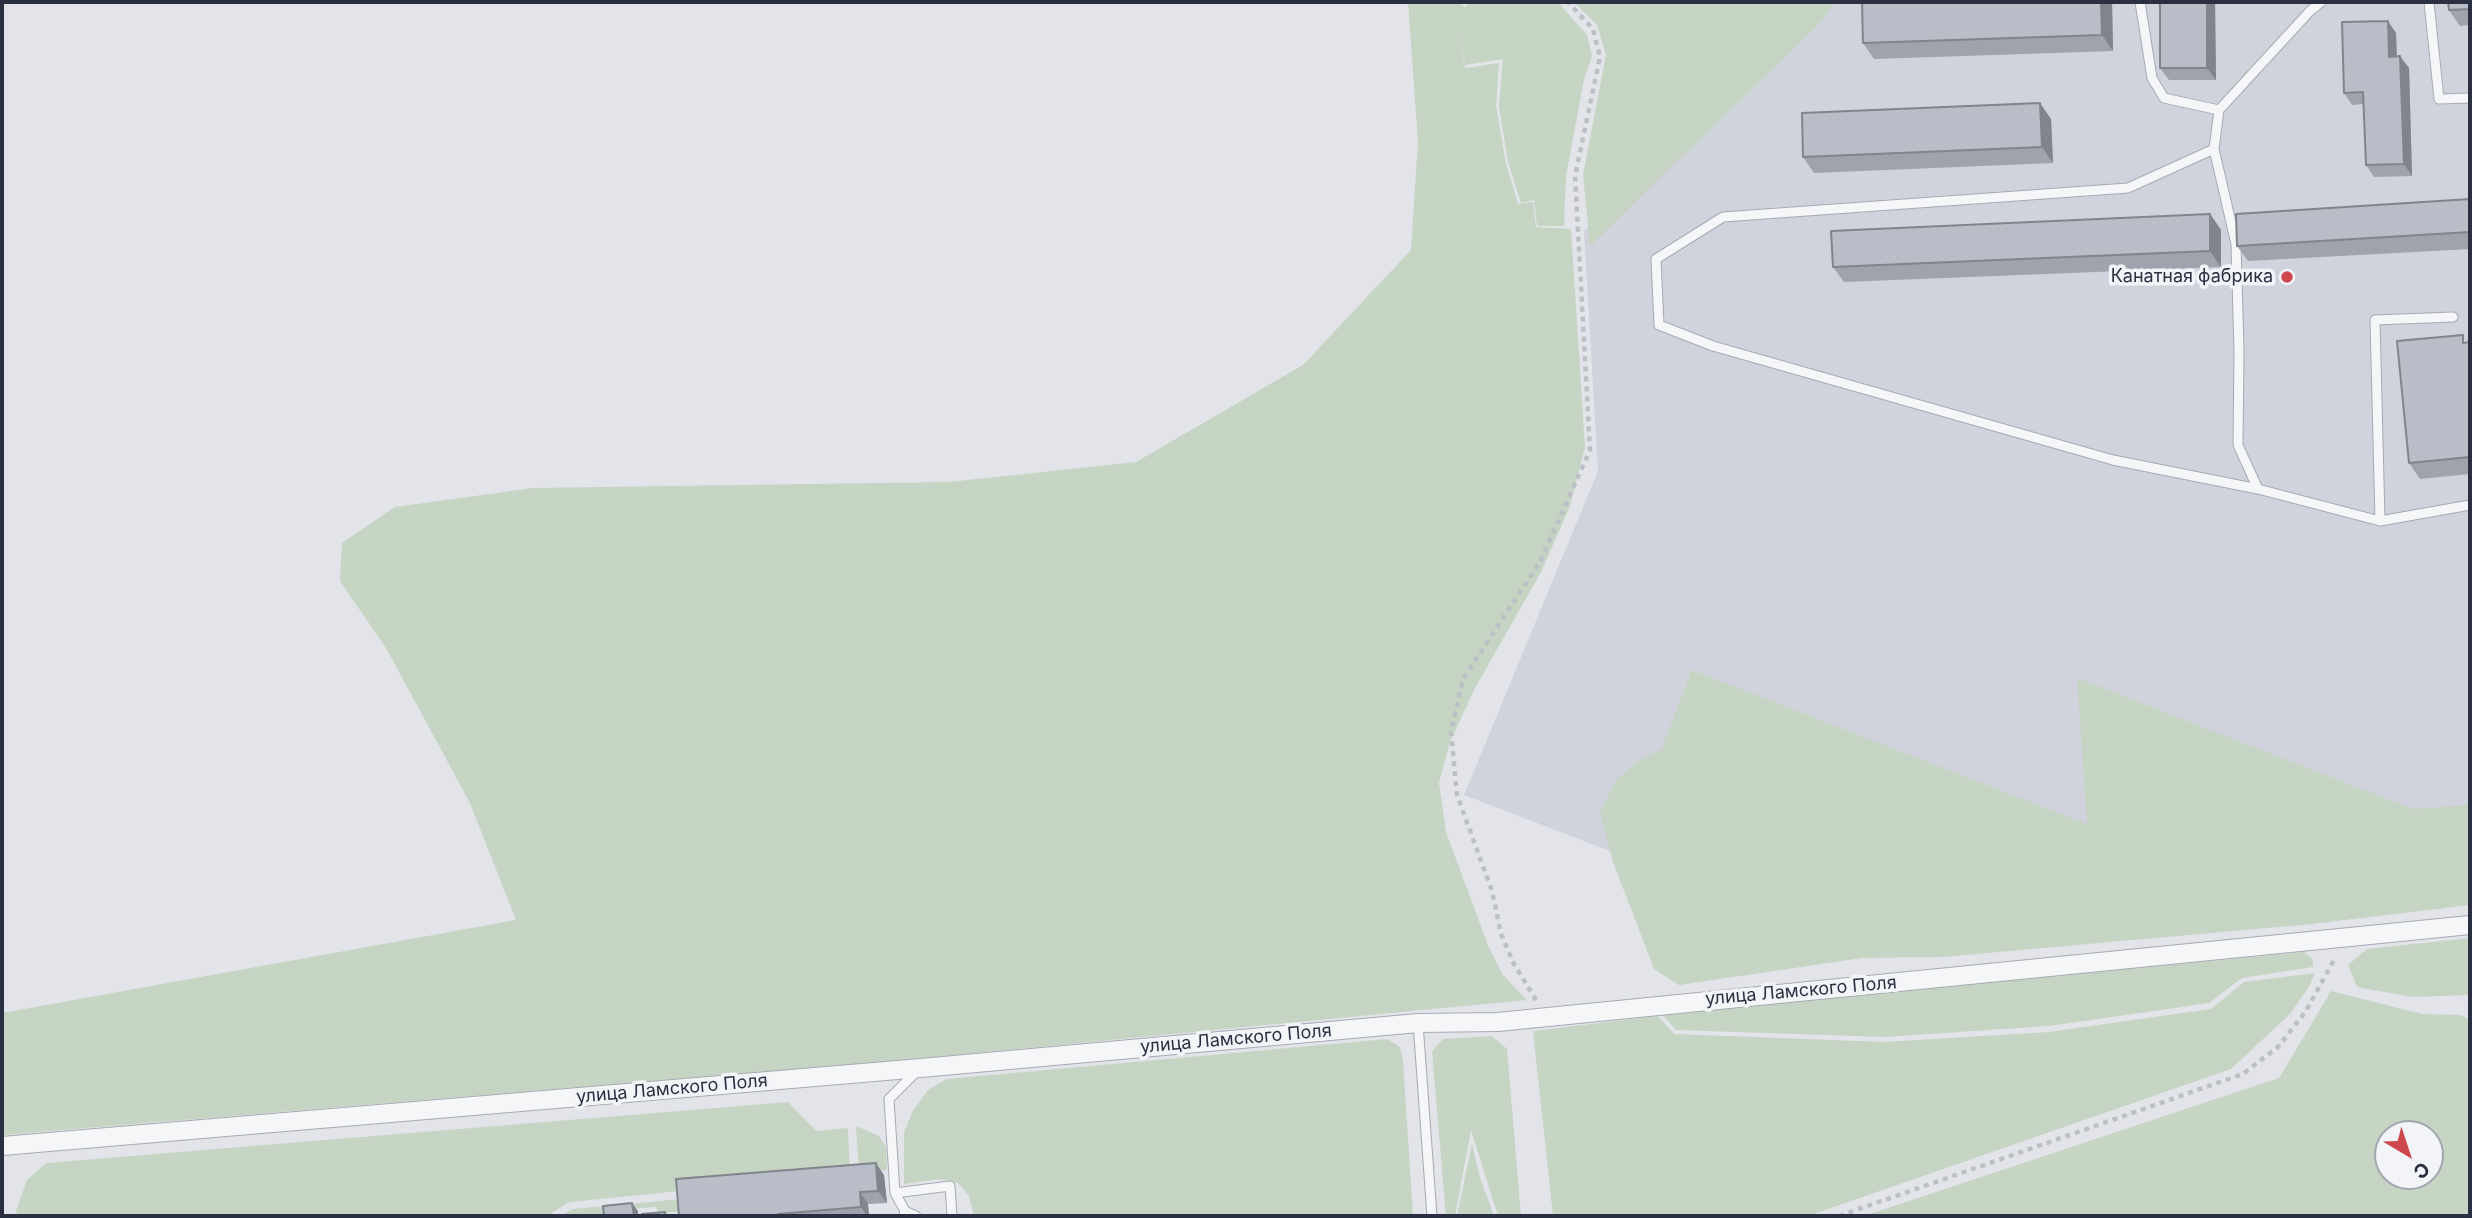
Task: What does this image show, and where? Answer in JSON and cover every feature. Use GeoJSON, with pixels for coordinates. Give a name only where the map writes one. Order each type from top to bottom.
{"type":"FeatureCollection","features":[{"type":"Feature","properties":{"kind":"street","name":"улица Ламского Поля"},"geometry":{"type":"LineString","coordinates":[[2,1146],[1418,1023],[1498,1022],[2470,925]]}},
{"type":"Feature","properties":{"kind":"lane"},"geometry":{"type":"LineString","coordinates":[[2140,2],[2152,78],[2164,98],[2220,110]]}},
{"type":"Feature","properties":{"kind":"lane"},"geometry":{"type":"LineString","coordinates":[[2258,489],[2238,445],[2236,244],[2214,149],[2220,110],[2321,2]]}},
{"type":"Feature","properties":{"kind":"lane"},"geometry":{"type":"LineString","coordinates":[[2429,2],[2439,99],[2470,98]]}},
{"type":"Feature","properties":{"kind":"lane"},"geometry":{"type":"LineString","coordinates":[[2214,149],[2128,188],[1723,218],[1656,259],[1659,325],[1713,346],[2112,460],[2258,489],[2380,521],[2470,505]]}},
{"type":"Feature","properties":{"kind":"lane"},"geometry":{"type":"LineString","coordinates":[[2380,521],[2375,320],[2453,317]]}},
{"type":"Feature","properties":{"kind":"lane"},"geometry":{"type":"LineString","coordinates":[[1418,1023],[1432,1216]]}},
{"type":"Feature","properties":{"kind":"lane"},"geometry":{"type":"LineString","coordinates":[[916,1216],[904,1214],[895,1193],[889,1099],[921,1068]]}},
{"type":"Feature","properties":{"kind":"lane"},"geometry":{"type":"LineString","coordinates":[[895,1193],[950,1186],[952,1216]]}},
{"type":"Feature","properties":{"kind":"path"},"geometry":{"type":"LineString","coordinates":[[1545,1016],[1514,964],[1501,934],[1492,891],[1457,795],[1451,732],[1464,679],[1540,562],[1590,450],[1575,176],[1600,57],[1594,29],[1568,2]]}},
{"type":"Feature","properties":{"kind":"path"},"geometry":{"type":"LineString","coordinates":[[1839,1216],[2243,1074],[2278,1047],[2299,1020],[2346,939]]}},
{"type":"Feature","properties":{"kind":"shaded area"},"geometry":{"type":"Polygon","coordinates":[[[1812,2],[2470,2],[2470,812],[2094,834],[1615,853],[1464,795],[1598,471],[1584,231],[1785,37],[1812,2]]]}},
{"type":"Feature","properties":{"kind":"green space"},"geometry":{"type":"Polygon","coordinates":[[[1408,2],[1456,2],[1465,7],[1469,2],[1558,2],[1587,35],[1592,56],[1584,79],[1566,176],[1564,226],[1537,226],[1534,200],[1521,203],[1508,162],[1499,106],[1503,59],[1465,65],[1458,29],[1465,68],[1499,63],[1496,106],[1506,164],[1518,204],[1533,202],[1536,227],[1571,229],[1585,447],[1570,506],[1541,572],[1474,690],[1450,742],[1439,783],[1446,832],[1488,945],[1503,975],[1527,1000],[892,1061],[2,1135],[2,1013],[516,920],[470,803],[386,648],[340,581],[342,543],[395,507],[533,488],[949,482],[1136,462],[1303,365],[1411,250],[1418,142],[1408,2]]]}},
{"type":"Feature","properties":{"kind":"green space"},"geometry":{"type":"Polygon","coordinates":[[[1834,2],[1821,22],[1590,246],[1583,175],[1606,55],[1597,25],[1576,4],[1834,2]]]}},
{"type":"Feature","properties":{"kind":"green space"},"geometry":{"type":"Polygon","coordinates":[[[1692,670],[2087,824],[2077,678],[2413,809],[2470,805],[2470,905],[2312,924],[1943,957],[1862,958],[1679,985],[1654,969],[1613,862],[1600,813],[1616,780],[1641,759],[1661,750],[1692,670]]]}},
{"type":"Feature","properties":{"kind":"green space"},"geometry":{"type":"Polygon","coordinates":[[[2470,938],[2470,995],[2412,997],[2357,987],[2348,965],[2367,949],[2470,938]]]}},
{"type":"Feature","properties":{"kind":"green space"},"geometry":{"type":"Polygon","coordinates":[[[2304,952],[2313,959],[2313,967],[2242,978],[2209,1003],[2049,1026],[1884,1037],[1676,1030],[1662,1014],[2304,952]]]}},
{"type":"Feature","properties":{"kind":"green space"},"geometry":{"type":"Polygon","coordinates":[[[2315,973],[2290,1014],[2231,1069],[1808,1216],[1553,1216],[1533,1031],[1658,1016],[1674,1034],[1884,1042],[2049,1032],[2211,1009],[2244,982],[2315,973]]]}},
{"type":"Feature","properties":{"kind":"green space"},"geometry":{"type":"Polygon","coordinates":[[[2331,991],[2422,1014],[2461,1015],[2470,1020],[2470,1216],[1864,1216],[2279,1078],[2331,991]]]}},
{"type":"Feature","properties":{"kind":"green space"},"geometry":{"type":"Polygon","coordinates":[[[1492,1036],[1507,1049],[1521,1216],[1498,1216],[1471,1130],[1455,1216],[1446,1216],[1432,1051],[1443,1039],[1492,1036]]]}},
{"type":"Feature","properties":{"kind":"green space"},"geometry":{"type":"Polygon","coordinates":[[[1387,1039],[1400,1047],[1403,1061],[1413,1216],[974,1216],[969,1196],[958,1183],[940,1179],[904,1184],[904,1133],[912,1112],[928,1090],[947,1079],[1387,1039]]]}},
{"type":"Feature","properties":{"kind":"green space"},"geometry":{"type":"Polygon","coordinates":[[[788,1102],[816,1131],[848,1128],[850,1174],[569,1202],[547,1216],[17,1216],[16,1211],[27,1180],[46,1163],[788,1102]]]}},
{"type":"Feature","properties":{"kind":"green space"},"geometry":{"type":"Polygon","coordinates":[[[856,1126],[879,1136],[886,1147],[887,1170],[859,1172],[856,1126]]]}},
{"type":"Feature","properties":{"kind":"green space"},"geometry":{"type":"Polygon","coordinates":[[[1472,1144],[1480,1178],[1494,1216],[1457,1216],[1472,1144]]]}},
{"type":"Feature","properties":{"kind":"green space"},"geometry":{"type":"Polygon","coordinates":[[[681,1199],[682,1212],[658,1213],[656,1207],[605,1211],[605,1216],[561,1216],[573,1209],[681,1199]]]}},
{"type":"Feature","properties":{"kind":"building"},"geometry":{"type":"Polygon","coordinates":[[[1862,2],[2101,2],[2102,35],[1863,43],[1862,2]]]}},
{"type":"Feature","properties":{"kind":"building"},"geometry":{"type":"Polygon","coordinates":[[[2160,2],[2207,2],[2207,68],[2160,68],[2160,2]]]}},
{"type":"Feature","properties":{"kind":"building"},"geometry":{"type":"Polygon","coordinates":[[[2448,2],[2470,2],[2470,9],[2449,10],[2448,2]]]}},
{"type":"Feature","properties":{"kind":"building"},"geometry":{"type":"Polygon","coordinates":[[[2388,21],[2389,57],[2400,56],[2404,164],[2366,165],[2363,92],[2344,93],[2342,22],[2388,21]]]}},
{"type":"Feature","properties":{"kind":"building"},"geometry":{"type":"Polygon","coordinates":[[[2040,103],[2042,147],[1803,157],[1802,113],[2040,103]]]}},
{"type":"Feature","properties":{"kind":"building"},"geometry":{"type":"Polygon","coordinates":[[[2470,199],[2470,232],[2237,246],[2236,214],[2470,199]]]}},
{"type":"Feature","properties":{"kind":"building"},"geometry":{"type":"Polygon","coordinates":[[[2210,214],[2210,251],[1833,267],[1831,231],[2210,214]]]}},
{"type":"Feature","properties":{"kind":"building"},"geometry":{"type":"Polygon","coordinates":[[[2463,335],[2463,343],[2470,342],[2470,457],[2409,463],[2397,341],[2463,335]]]}},
{"type":"Feature","properties":{"kind":"building"},"geometry":{"type":"Polygon","coordinates":[[[876,1163],[878,1191],[860,1192],[861,1207],[778,1216],[679,1216],[676,1179],[876,1163]]]}},
{"type":"Feature","properties":{"kind":"building"},"geometry":{"type":"Polygon","coordinates":[[[632,1203],[634,1216],[604,1216],[603,1206],[632,1203]]]}},
{"type":"Feature","properties":{"kind":"building"},"geometry":{"type":"Polygon","coordinates":[[[665,1212],[666,1216],[642,1214],[665,1212]]]}},
{"type":"Feature","properties":{"kind":"place","name":"Канатная фабрика"},"geometry":{"type":"Point","coordinates":[2287,277]}}]}
